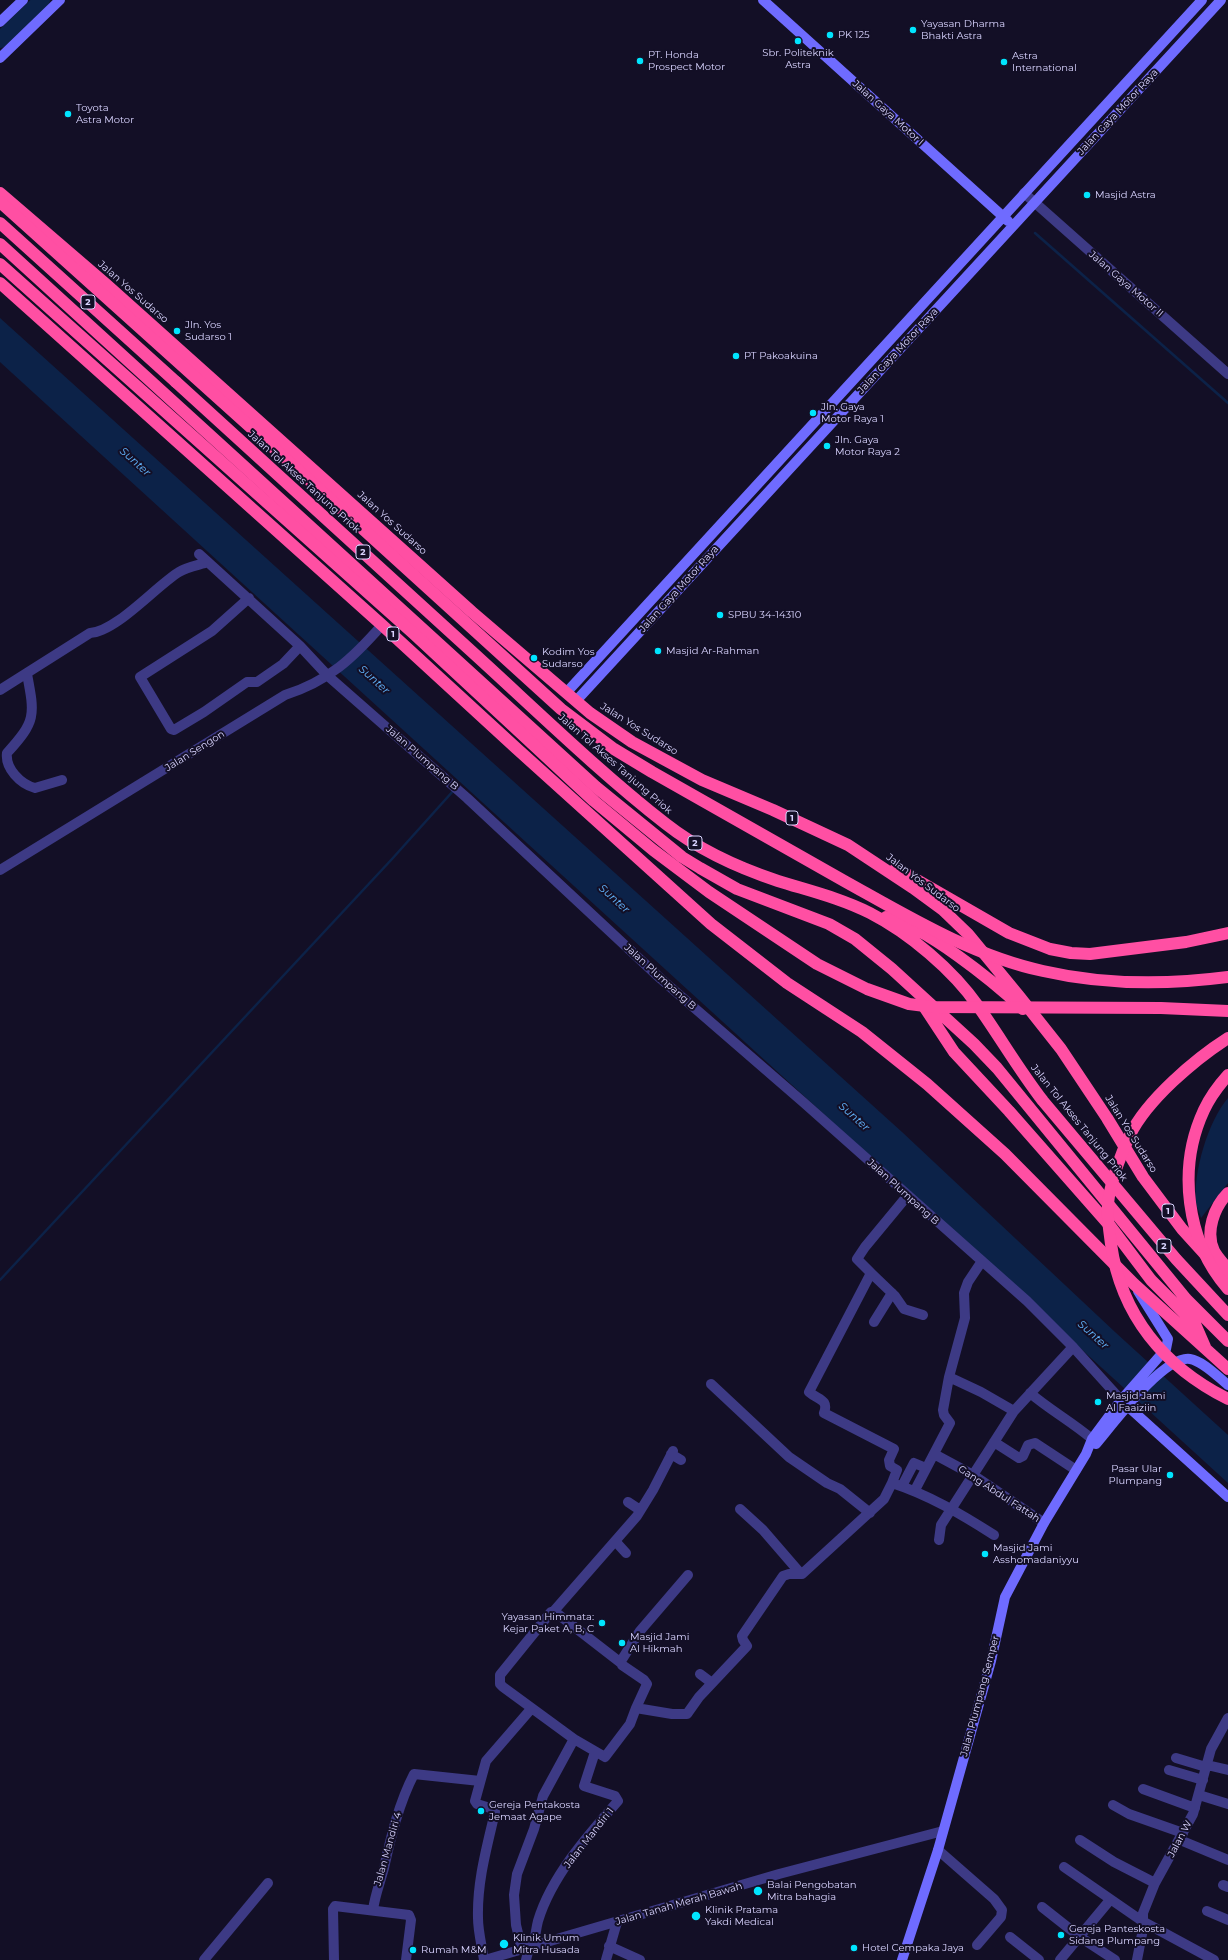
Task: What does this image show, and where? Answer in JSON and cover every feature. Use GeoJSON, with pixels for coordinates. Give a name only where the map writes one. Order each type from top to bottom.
{"type":"FeatureCollection","features":[{"type":"Feature","properties":{"kind":"highway","name":"Jalan Yos Sudarso"},"geometry":{"type":"LineString","coordinates":[[0,187],[12,202]]}},
{"type":"Feature","properties":{"kind":"highway","name":"Jalan Yos Sudarso"},"geometry":{"type":"LineString","coordinates":[[0,193],[36,223],[590,713],[632,742],[689,774],[825,833],[848,845],[913,888],[943,910],[968,934],[991,960],[1061,1049],[1107,1118],[1143,1177],[1182,1229],[1228,1277]]}},
{"type":"Feature","properties":{"kind":"highway"},"geometry":{"type":"LineString","coordinates":[[0,202],[323,492],[561,709],[614,749],[906,916],[964,944],[1007,961],[1043,971],[1118,982],[1174,982],[1228,978]]}},
{"type":"Feature","properties":{"kind":"highway"},"geometry":{"type":"LineString","coordinates":[[0,228],[18,218],[36,223]]}},
{"type":"Feature","properties":{"kind":"highway","name":"Jalan Tol Akses Tanjung Priok"},"geometry":{"type":"LineString","coordinates":[[0,222],[622,788],[669,826],[696,844],[732,863],[776,880],[832,896],[872,914],[911,938],[927,951],[970,996],[1026,1079],[1043,1101],[1176,1259],[1228,1315]]}},
{"type":"Feature","properties":{"kind":"highway","name":"2"},"geometry":{"type":"LineString","coordinates":[[0,244],[596,787],[682,856],[737,889],[831,925],[874,954],[974,1044],[996,1068],[1186,1299],[1228,1341]]}},
{"type":"Feature","properties":{"kind":"highway"},"geometry":{"type":"LineString","coordinates":[[0,264],[413,633],[594,802],[653,850],[709,892],[818,964],[867,989],[910,1004],[933,1007],[1154,1008],[1228,1011]]}},
{"type":"Feature","properties":{"kind":"highway","name":"1"},"geometry":{"type":"LineString","coordinates":[[0,283],[382,625],[711,924],[787,983],[862,1032],[927,1084],[1005,1154],[1134,1284],[1228,1369]]}},
{"type":"Feature","properties":{"kind":"highway"},"geometry":{"type":"LineString","coordinates":[[848,845],[921,881],[1009,933],[1050,949],[1071,954],[1090,954],[1162,946],[1228,933]]}},
{"type":"Feature","properties":{"kind":"highway"},"geometry":{"type":"LineString","coordinates":[[872,914],[903,922],[951,952],[1014,1001],[1061,1049]]}},
{"type":"Feature","properties":{"kind":"highway"},"geometry":{"type":"LineString","coordinates":[[912,988],[954,1052],[1009,1111],[1111,1227],[1151,1280],[1195,1324],[1205,1348]]}},
{"type":"Feature","properties":{"kind":"highway"},"geometry":{"type":"LineString","coordinates":[[1228,1038],[1211,1049],[1177,1079],[1157,1099],[1130,1134],[1114,1174],[1109,1196],[1108,1220],[1112,1254],[1121,1288],[1136,1319],[1154,1344],[1174,1363],[1217,1394],[1228,1399]]}},
{"type":"Feature","properties":{"kind":"highway"},"geometry":{"type":"LineString","coordinates":[[1228,1075],[1204,1109],[1195,1135],[1190,1160],[1188,1186],[1192,1219],[1203,1248],[1222,1282],[1228,1289]]}},
{"type":"Feature","properties":{"kind":"highway"},"geometry":{"type":"LineString","coordinates":[[1228,1193],[1221,1200],[1216,1211],[1211,1230],[1214,1251],[1228,1269]]}},
{"type":"Feature","properties":{"kind":"street"},"geometry":{"type":"LineString","coordinates":[[0,22],[23,0]]}},
{"type":"Feature","properties":{"kind":"street"},"geometry":{"type":"LineString","coordinates":[[0,58],[60,0]]}},
{"type":"Feature","properties":{"kind":"street","name":"Jalan Gaya Motor I"},"geometry":{"type":"LineString","coordinates":[[763,0],[1013,226]]}},
{"type":"Feature","properties":{"kind":"street","name":"Jalan Gaya Motor Raya"},"geometry":{"type":"LineString","coordinates":[[566,693],[1202,0]]}},
{"type":"Feature","properties":{"kind":"street","name":"Jalan Gaya Motor Raya"},"geometry":{"type":"LineString","coordinates":[[576,701],[1220,0]]}},
{"type":"Feature","properties":{"kind":"street"},"geometry":{"type":"LineString","coordinates":[[1096,115],[1107,124]]}},
{"type":"Feature","properties":{"kind":"street","name":"Jalan Gaya Motor II"},"geometry":{"type":"LineString","coordinates":[[1024,194],[1228,374]]}},
{"type":"Feature","properties":{"kind":"street"},"geometry":{"type":"LineString","coordinates":[[815,422],[825,430]]}},
{"type":"Feature","properties":{"kind":"street","name":"Jalan Plumpang B"},"geometry":{"type":"LineString","coordinates":[[200,554],[467,798],[661,979],[1027,1301],[1126,1401]]}},
{"type":"Feature","properties":{"kind":"street"},"geometry":{"type":"LineString","coordinates":[[0,690],[90,633],[102,630],[139,605],[179,572],[208,562]]}},
{"type":"Feature","properties":{"kind":"street"},"geometry":{"type":"LineString","coordinates":[[249,598],[212,631],[140,677],[170,729],[174,730],[204,712],[247,682],[257,682],[283,664],[300,646]]}},
{"type":"Feature","properties":{"kind":"street","name":"Jalan Sengon"},"geometry":{"type":"LineString","coordinates":[[0,870],[285,695],[332,674],[370,639],[382,625]]}},
{"type":"Feature","properties":{"kind":"street"},"geometry":{"type":"LineString","coordinates":[[623,632],[632,640]]}},
{"type":"Feature","properties":{"kind":"street"},"geometry":{"type":"LineString","coordinates":[[27,674],[32,707],[31,721],[19,740],[7,752],[7,765],[30,787],[35,788],[62,780]]}},
{"type":"Feature","properties":{"kind":"street"},"geometry":{"type":"LineString","coordinates":[[908,1195],[865,1247],[857,1260],[892,1293],[904,1309],[923,1316]]}},
{"type":"Feature","properties":{"kind":"street"},"geometry":{"type":"LineString","coordinates":[[915,1490],[950,1423],[944,1415],[944,1410],[949,1377],[965,1318],[964,1293],[968,1282],[982,1261]]}},
{"type":"Feature","properties":{"kind":"street"},"geometry":{"type":"LineString","coordinates":[[636,1708],[672,1714],[687,1714],[712,1683],[747,1646],[742,1636],[783,1576],[789,1574],[801,1574],[884,1499],[898,1470],[890,1466],[889,1460],[894,1449],[824,1413],[826,1406],[825,1402],[809,1392],[871,1274]]}},
{"type":"Feature","properties":{"kind":"street","name":"Jalan Plumpang Semper"},"geometry":{"type":"LineString","coordinates":[[902,1960],[938,1850],[990,1661],[1005,1597],[1044,1523],[1091,1442],[1096,1444],[1126,1401],[1166,1350],[1168,1339],[1134,1284]]}},
{"type":"Feature","properties":{"kind":"street"},"geometry":{"type":"LineString","coordinates":[[874,1322],[892,1293]]}},
{"type":"Feature","properties":{"kind":"street"},"geometry":{"type":"LineString","coordinates":[[939,1540],[942,1525],[951,1508],[1014,1411],[1073,1347]]}},
{"type":"Feature","properties":{"kind":"street","name":"Jalan Plumpang Semper"},"geometry":{"type":"LineString","coordinates":[[1126,1401],[1175,1361],[1190,1359],[1198,1362],[1228,1385]]}},
{"type":"Feature","properties":{"kind":"street"},"geometry":{"type":"LineString","coordinates":[[949,1377],[981,1392],[1014,1411]]}},
{"type":"Feature","properties":{"kind":"street"},"geometry":{"type":"LineString","coordinates":[[711,1384],[789,1457],[827,1483],[840,1489],[870,1513]]}},
{"type":"Feature","properties":{"kind":"street"},"geometry":{"type":"LineString","coordinates":[[1030,1392],[1053,1412],[1071,1422],[1091,1442]]}},
{"type":"Feature","properties":{"kind":"street"},"geometry":{"type":"LineString","coordinates":[[1126,1401],[1228,1497]]}},
{"type":"Feature","properties":{"kind":"street"},"geometry":{"type":"LineString","coordinates":[[994,1442],[1019,1458],[1023,1456],[1028,1445],[1035,1443],[1076,1470]]}},
{"type":"Feature","properties":{"kind":"street"},"geometry":{"type":"LineString","coordinates":[[553,1612],[644,1680],[647,1684],[630,1724],[615,1740],[605,1757],[583,1745],[531,1709],[500,1684],[500,1675],[549,1613],[553,1612],[616,1542],[640,1510],[665,1468],[672,1452],[681,1460]]}},
{"type":"Feature","properties":{"kind":"street","name":"Gang Abdul Fattah"},"geometry":{"type":"LineString","coordinates":[[934,1454],[973,1475],[1044,1523]]}},
{"type":"Feature","properties":{"kind":"street"},"geometry":{"type":"LineString","coordinates":[[902,1486],[914,1463],[926,1468]]}},
{"type":"Feature","properties":{"kind":"street"},"geometry":{"type":"LineString","coordinates":[[892,1483],[907,1489],[915,1490],[951,1508],[994,1534]]}},
{"type":"Feature","properties":{"kind":"street"},"geometry":{"type":"LineString","coordinates":[[628,1502],[640,1510]]}},
{"type":"Feature","properties":{"kind":"street"},"geometry":{"type":"LineString","coordinates":[[740,1510],[764,1530],[779,1550],[801,1574]]}},
{"type":"Feature","properties":{"kind":"street"},"geometry":{"type":"LineString","coordinates":[[616,1542],[626,1553]]}},
{"type":"Feature","properties":{"kind":"street"},"geometry":{"type":"LineString","coordinates":[[621,1664],[640,1631],[688,1575]]}},
{"type":"Feature","properties":{"kind":"street"},"geometry":{"type":"LineString","coordinates":[[700,1674],[712,1683]]}},
{"type":"Feature","properties":{"kind":"street"},"geometry":{"type":"LineString","coordinates":[[485,1960],[478,1918],[479,1892],[484,1860],[495,1812],[490,1808],[475,1803],[486,1761],[531,1709]]}},
{"type":"Feature","properties":{"kind":"street","name":"Jalan W"},"geometry":{"type":"LineString","coordinates":[[1137,1960],[1143,1929],[1143,1913],[1155,1883],[1182,1836],[1195,1808],[1206,1766],[1217,1736],[1228,1718]]}},
{"type":"Feature","properties":{"kind":"street"},"geometry":{"type":"LineString","coordinates":[[526,1960],[529,1948],[516,1925],[514,1895],[517,1874],[534,1829],[543,1796],[574,1739]]}},
{"type":"Feature","properties":{"kind":"street","name":"Jalan Mandiri 1"},"geometry":{"type":"LineString","coordinates":[[529,1948],[543,1908],[564,1870],[589,1834],[618,1801],[615,1796],[584,1786],[595,1752]]}},
{"type":"Feature","properties":{"kind":"street"},"geometry":{"type":"LineString","coordinates":[[1176,1758],[1228,1770]]}},
{"type":"Feature","properties":{"kind":"street"},"geometry":{"type":"LineString","coordinates":[[1168,1770],[1203,1780]]}},
{"type":"Feature","properties":{"kind":"street","name":"Jalan Mandiri 4"},"geometry":{"type":"LineString","coordinates":[[373,1910],[376,1891],[392,1833],[406,1791],[414,1774],[480,1781]]}},
{"type":"Feature","properties":{"kind":"street"},"geometry":{"type":"LineString","coordinates":[[1143,1790],[1195,1808]]}},
{"type":"Feature","properties":{"kind":"street"},"geometry":{"type":"LineString","coordinates":[[1199,1795],[1228,1804]]}},
{"type":"Feature","properties":{"kind":"street"},"geometry":{"type":"LineString","coordinates":[[1113,1805],[1129,1814],[1182,1836],[1228,1860]]}},
{"type":"Feature","properties":{"kind":"street","name":"Jalan Tanah Merah Bawah"},"geometry":{"type":"LineString","coordinates":[[485,1960],[779,1874],[943,1831]]}},
{"type":"Feature","properties":{"kind":"street"},"geometry":{"type":"LineString","coordinates":[[1080,1840],[1114,1862],[1155,1883]]}},
{"type":"Feature","properties":{"kind":"street"},"geometry":{"type":"LineString","coordinates":[[938,1850],[994,1899],[1002,1910],[1001,1917],[977,1945]]}},
{"type":"Feature","properties":{"kind":"street"},"geometry":{"type":"LineString","coordinates":[[1064,1867],[1142,1921],[1214,1960]]}},
{"type":"Feature","properties":{"kind":"street"},"geometry":{"type":"LineString","coordinates":[[204,1960],[268,1883]]}},
{"type":"Feature","properties":{"kind":"street"},"geometry":{"type":"LineString","coordinates":[[1060,1960],[1110,1900]]}},
{"type":"Feature","properties":{"kind":"street"},"geometry":{"type":"LineString","coordinates":[[334,1960],[334,1907],[406,1914],[411,1917],[406,1960]]}},
{"type":"Feature","properties":{"kind":"street"},"geometry":{"type":"LineString","coordinates":[[1042,1908],[1080,1937],[1115,1960]]}},
{"type":"Feature","properties":{"kind":"street"},"geometry":{"type":"LineString","coordinates":[[1207,1911],[1228,1920]]}},
{"type":"Feature","properties":{"kind":"street"},"geometry":{"type":"LineString","coordinates":[[606,1960],[617,1922]]}},
{"type":"Feature","properties":{"kind":"street"},"geometry":{"type":"LineString","coordinates":[[1010,1937],[1039,1960]]}},
{"type":"Feature","properties":{"kind":"street"},"geometry":{"type":"LineString","coordinates":[[609,1946],[640,1960]]}},
{"type":"Feature","properties":{"kind":"water","name":"Sunter"},"geometry":{"type":"Polygon","coordinates":[[[0,318],[902,1132],[1115,1332],[1228,1435],[1228,1483],[0,362],[0,318]]]}},
{"type":"Feature","properties":{"kind":"water"},"geometry":{"type":"Polygon","coordinates":[[[1228,1098],[1228,1183],[1201,1218],[1196,1203],[1196,1191],[1197,1177],[1203,1148],[1214,1120],[1228,1098]]]}},
{"type":"Feature","properties":{"kind":"waterway"},"geometry":{"type":"LineString","coordinates":[[0,40],[42,0]]}},
{"type":"Feature","properties":{"kind":"waterway"},"geometry":{"type":"LineString","coordinates":[[1035,233],[1228,403]]}},
{"type":"Feature","properties":{"kind":"waterway"},"geometry":{"type":"LineString","coordinates":[[0,1280],[392,859],[454,790]]}},
{"type":"Feature","properties":{"kind":"place","name":"Yayasan Dharma Bhakti Astra"},"geometry":{"type":"Point","coordinates":[913,30]}},
{"type":"Feature","properties":{"kind":"place","name":"PK 125"},"geometry":{"type":"Point","coordinates":[830,35]}},
{"type":"Feature","properties":{"kind":"place","name":"Sbr. Politeknik Astra"},"geometry":{"type":"Point","coordinates":[798,41]}},
{"type":"Feature","properties":{"kind":"place","name":"PT. Honda Prospect Motor"},"geometry":{"type":"Point","coordinates":[640,61]}},
{"type":"Feature","properties":{"kind":"place","name":"Astra International"},"geometry":{"type":"Point","coordinates":[1004,62]}},
{"type":"Feature","properties":{"kind":"place","name":"Toyota Astra Motor"},"geometry":{"type":"Point","coordinates":[68,114]}},
{"type":"Feature","properties":{"kind":"place","name":"Masjid Astra"},"geometry":{"type":"Point","coordinates":[1087,195]}},
{"type":"Feature","properties":{"kind":"place","name":"Jln. Yos Sudarso 1"},"geometry":{"type":"Point","coordinates":[177,331]}},
{"type":"Feature","properties":{"kind":"place","name":"PT Pakoakuina"},"geometry":{"type":"Point","coordinates":[736,356]}},
{"type":"Feature","properties":{"kind":"place","name":"Jln. Gaya Motor Raya 1"},"geometry":{"type":"Point","coordinates":[813,413]}},
{"type":"Feature","properties":{"kind":"place","name":"Jln. Gaya Motor Raya 2"},"geometry":{"type":"Point","coordinates":[827,446]}},
{"type":"Feature","properties":{"kind":"place","name":"SPBU 34-14310"},"geometry":{"type":"Point","coordinates":[720,615]}},
{"type":"Feature","properties":{"kind":"place","name":"Masjid Ar-Rahman"},"geometry":{"type":"Point","coordinates":[658,651]}},
{"type":"Feature","properties":{"kind":"place","name":"Kodim Yos Sudarso"},"geometry":{"type":"Point","coordinates":[534,658]}},
{"type":"Feature","properties":{"kind":"place","name":"Masjid Jami Al Faaiziin"},"geometry":{"type":"Point","coordinates":[1098,1402]}},
{"type":"Feature","properties":{"kind":"place","name":"Pasar Ular Plumpang"},"geometry":{"type":"Point","coordinates":[1170,1475]}},
{"type":"Feature","properties":{"kind":"place","name":"Masjid Jami Asshomadaniyyu"},"geometry":{"type":"Point","coordinates":[985,1554]}},
{"type":"Feature","properties":{"kind":"place","name":"Yayasan Himmata: Kejar Paket A, B, C"},"geometry":{"type":"Point","coordinates":[602,1623]}},
{"type":"Feature","properties":{"kind":"place","name":"Masjid Jami Al Hikmah"},"geometry":{"type":"Point","coordinates":[622,1643]}},
{"type":"Feature","properties":{"kind":"place","name":"Gereja Pentakosta Jemaat Agape"},"geometry":{"type":"Point","coordinates":[481,1811]}},
{"type":"Feature","properties":{"kind":"place","name":"Balai Pengobatan Mitra bahagia"},"geometry":{"type":"Point","coordinates":[758,1891]}},
{"type":"Feature","properties":{"kind":"place","name":"Klinik Pratama Yakdi Medical"},"geometry":{"type":"Point","coordinates":[696,1916]}},
{"type":"Feature","properties":{"kind":"place","name":"Gereja Panteskosta Sidang Plumpang"},"geometry":{"type":"Point","coordinates":[1061,1935]}},
{"type":"Feature","properties":{"kind":"place","name":"Klinik Umum Mitra Husada"},"geometry":{"type":"Point","coordinates":[504,1944]}},
{"type":"Feature","properties":{"kind":"place","name":"Hotel Cempaka Jaya"},"geometry":{"type":"Point","coordinates":[854,1948]}},
{"type":"Feature","properties":{"kind":"place","name":"Rumah M&M"},"geometry":{"type":"Point","coordinates":[413,1950]}}]}
